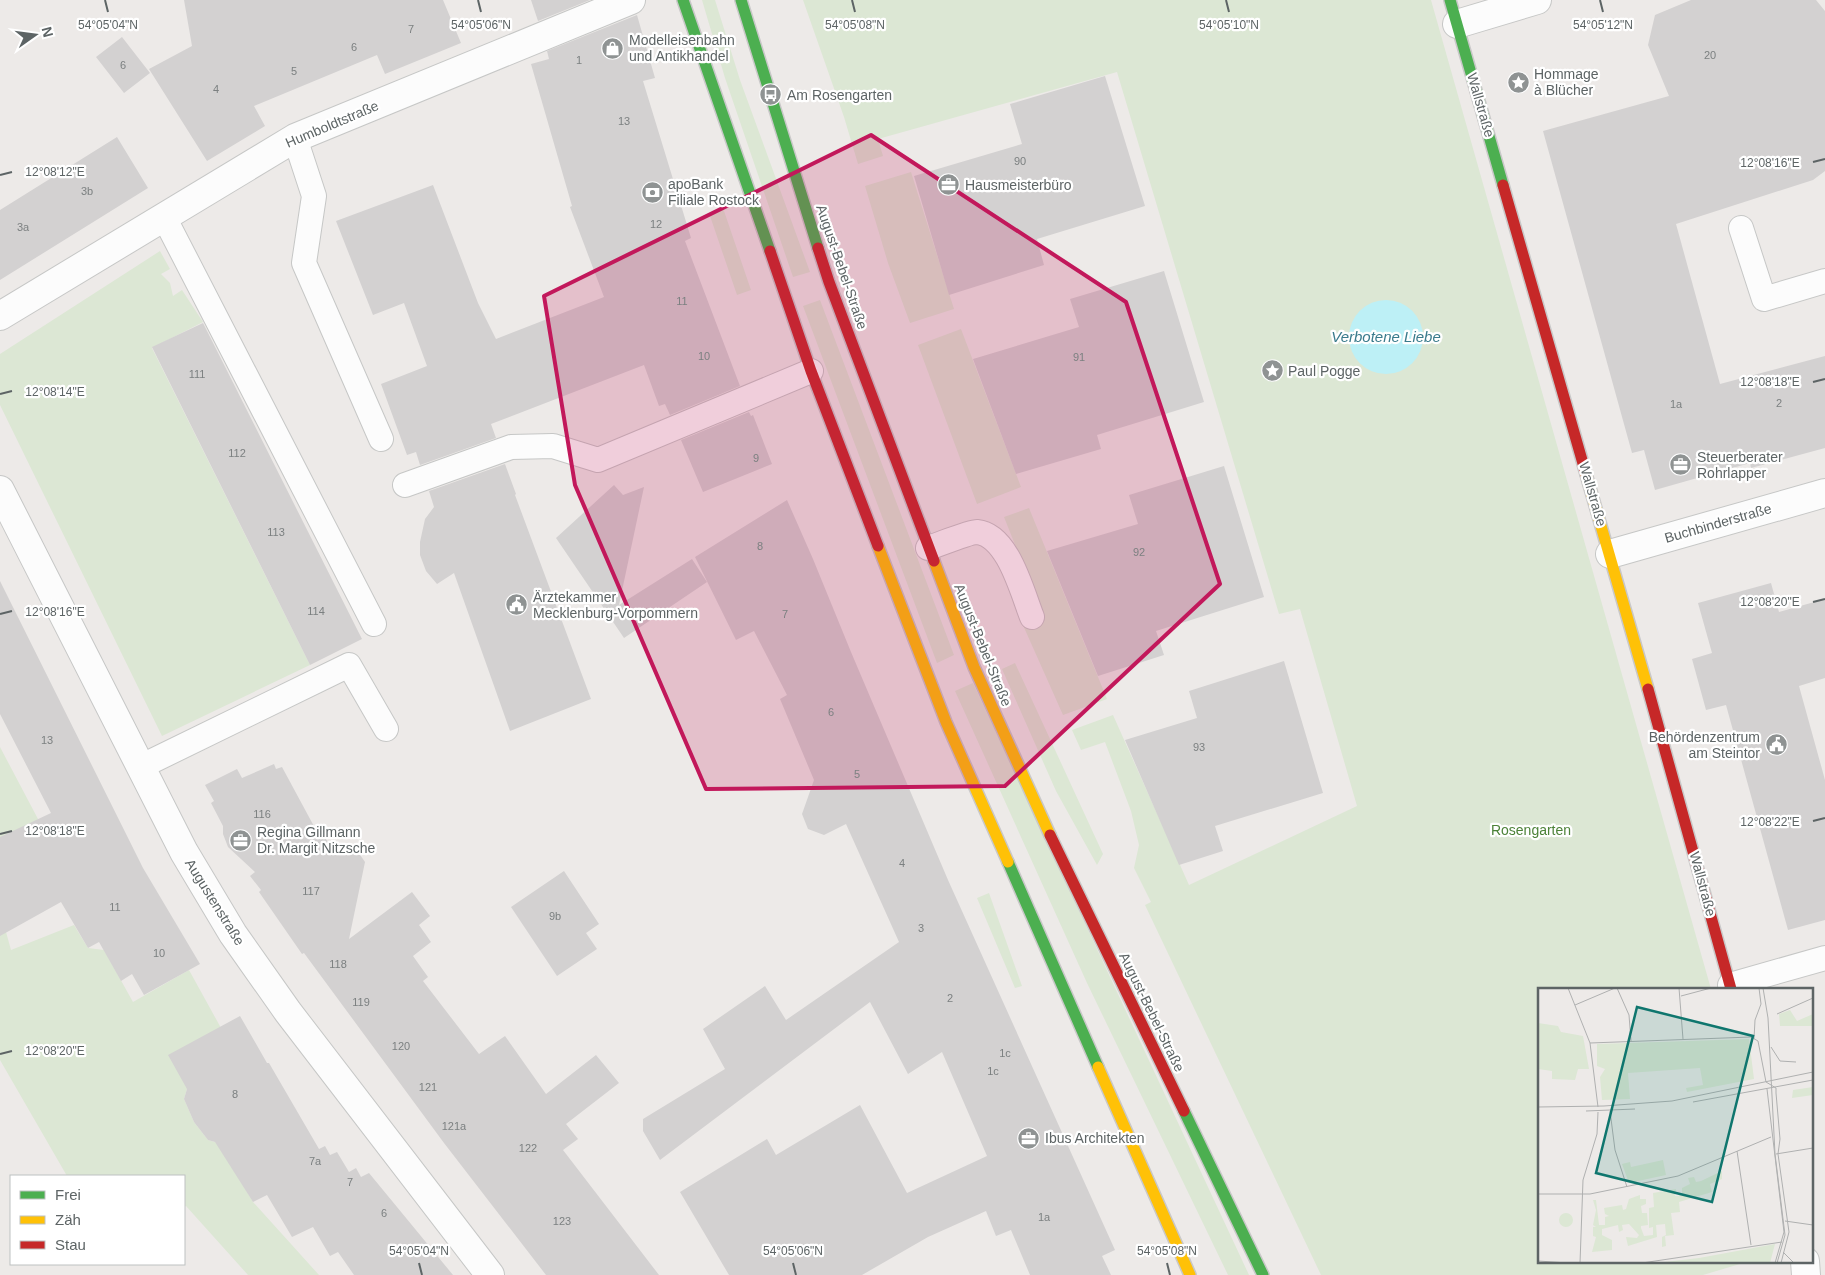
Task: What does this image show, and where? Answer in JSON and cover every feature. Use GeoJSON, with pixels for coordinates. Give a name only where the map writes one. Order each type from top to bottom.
{"type":"FeatureCollection","features":[{"type":"Feature","properties":{"kind":"main road"},"geometry":{"type":"LineString","coordinates":[[683,0],[811,371],[946,722],[1190,1275]]}},
{"type":"Feature","properties":{"kind":"main road","name":"August-Bebel-Straße"},"geometry":{"type":"LineString","coordinates":[[741,0],[829,282],[974,667],[1050,835],[1263,1275]]}},
{"type":"Feature","properties":{"kind":"main road","name":"Wallstraße"},"geometry":{"type":"LineString","coordinates":[[1454,12],[1610,554],[1731,987]]}},
{"type":"Feature","properties":{"kind":"street","name":"Humboldtstraße"},"geometry":{"type":"LineString","coordinates":[[0,316],[295,138],[631,0]]}},
{"type":"Feature","properties":{"kind":"street"},"geometry":{"type":"LineString","coordinates":[[1454,12],[1537,0]]}},
{"type":"Feature","properties":{"kind":"street","name":"Augustenstraße"},"geometry":{"type":"LineString","coordinates":[[0,490],[184,852],[233,934],[288,1012],[490,1275]]}},
{"type":"Feature","properties":{"kind":"street","name":"Buchbinderstraße"},"geometry":{"type":"LineString","coordinates":[[1610,554],[1825,493]]}},
{"type":"Feature","properties":{"kind":"street"},"geometry":{"type":"LineString","coordinates":[[1805,1262],[1806,1275]]}},
{"type":"Feature","properties":{"kind":"lane"},"geometry":{"type":"LineString","coordinates":[[295,138],[314,196],[304,263],[381,439]]}},
{"type":"Feature","properties":{"kind":"lane"},"geometry":{"type":"LineString","coordinates":[[164,217],[374,624]]}},
{"type":"Feature","properties":{"kind":"lane"},"geometry":{"type":"LineString","coordinates":[[1741,228],[1764,299],[1825,280]]}},
{"type":"Feature","properties":{"kind":"lane"},"geometry":{"type":"LineString","coordinates":[[405,485],[511,446],[553,446],[598,460],[811,371]]}},
{"type":"Feature","properties":{"kind":"lane"},"geometry":{"type":"LineString","coordinates":[[928,548],[976,532],[992,538],[1001,547],[1009,560],[1032,617]]}},
{"type":"Feature","properties":{"kind":"lane"},"geometry":{"type":"LineString","coordinates":[[140,767],[350,665],[386,729]]}},
{"type":"Feature","properties":{"kind":"lane"},"geometry":{"type":"LineString","coordinates":[[1731,987],[1825,958]]}},
{"type":"Feature","properties":{"kind":"highlighted area"},"geometry":{"type":"Polygon","coordinates":[[[871,135],[1126,302],[1220,584],[1005,786],[706,789],[575,485],[544,296],[871,135]]]}},
{"type":"Feature","properties":{"kind":"green space"},"geometry":{"type":"Polygon","coordinates":[[[702,0],[715,0],[740,80],[810,272],[793,277],[725,78],[702,0]]]}},
{"type":"Feature","properties":{"kind":"green space","name":"Rosengarten"},"geometry":{"type":"Polygon","coordinates":[[[803,0],[1431,0],[1711,988],[1538,988],[1538,1262],[1747,1262],[1703,1275],[1321,1275],[1145,905],[1151,902],[1134,868],[1139,845],[1131,811],[1105,742],[1081,750],[1072,730],[1113,715],[1189,885],[1357,806],[1300,609],[1279,614],[1117,72],[878,139],[883,156],[858,164],[844,117],[803,0]]]}},
{"type":"Feature","properties":{"kind":"green space"},"geometry":{"type":"Polygon","coordinates":[[[911,172],[954,309],[910,323],[888,263],[865,186],[911,172]]]}},
{"type":"Feature","properties":{"kind":"green space"},"geometry":{"type":"Polygon","coordinates":[[[723,208],[751,290],[737,295],[709,213],[723,208]]]}},
{"type":"Feature","properties":{"kind":"green space"},"geometry":{"type":"Polygon","coordinates":[[[160,251],[170,269],[161,274],[170,283],[173,296],[182,290],[203,322],[152,348],[310,665],[162,736],[0,405],[0,354],[160,251]]]}},
{"type":"Feature","properties":{"kind":"green space"},"geometry":{"type":"Polygon","coordinates":[[[820,300],[954,655],[937,663],[803,306],[820,300]]]}},
{"type":"Feature","properties":{"kind":"green space"},"geometry":{"type":"Polygon","coordinates":[[[961,329],[1021,487],[977,504],[918,345],[961,329]]]}},
{"type":"Feature","properties":{"kind":"green space"},"geometry":{"type":"Polygon","coordinates":[[[1029,508],[1107,699],[1063,715],[1022,623],[1043,615],[1004,517],[1029,508]]]}},
{"type":"Feature","properties":{"kind":"green space"},"geometry":{"type":"Polygon","coordinates":[[[1015,663],[1103,854],[1097,865],[1056,791],[1002,669],[1015,663]]]}},
{"type":"Feature","properties":{"kind":"green space"},"geometry":{"type":"Polygon","coordinates":[[[973,683],[1249,1275],[1228,1275],[1087,983],[955,691],[973,683]]]}},
{"type":"Feature","properties":{"kind":"green space"},"geometry":{"type":"Polygon","coordinates":[[[0,747],[38,819],[0,880],[0,747]]]}},
{"type":"Feature","properties":{"kind":"green space"},"geometry":{"type":"Polygon","coordinates":[[[989,893],[1022,986],[1015,988],[977,898],[989,893]]]}},
{"type":"Feature","properties":{"kind":"green space"},"geometry":{"type":"Polygon","coordinates":[[[0,920],[6,932],[11,950],[74,925],[88,948],[104,950],[133,1002],[189,970],[221,1028],[187,1089],[184,1099],[194,1122],[208,1140],[218,1143],[253,1202],[319,1275],[248,1275],[185,1206],[185,1175],[66,1175],[0,1060],[0,920]]]}},
{"type":"Feature","properties":{"kind":"water","name":"Verbotene Liebe"},"geometry":{"type":"Polygon","coordinates":[[[1386,300],[1407,306],[1417,316],[1423,337],[1417,358],[1407,368],[1386,374],[1365,368],[1355,358],[1349,337],[1355,316],[1365,306],[1386,300]]]}},
{"type":"Feature","properties":{"kind":"building"},"geometry":{"type":"Polygon","coordinates":[[[184,0],[443,0],[461,43],[385,74],[377,55],[254,106],[265,126],[207,161],[149,69],[192,46],[184,0]]]}},
{"type":"Feature","properties":{"kind":"building"},"geometry":{"type":"Polygon","coordinates":[[[531,0],[590,0],[538,21],[531,0]]]}},
{"type":"Feature","properties":{"kind":"building"},"geometry":{"type":"Polygon","coordinates":[[[1691,0],[1816,0],[1825,11],[1825,171],[1813,180],[1676,224],[1720,384],[1825,356],[1825,448],[1751,468],[1750,463],[1655,490],[1644,450],[1632,453],[1543,131],[1669,96],[1648,45],[1655,15],[1691,0]]]}},
{"type":"Feature","properties":{"kind":"building"},"geometry":{"type":"Polygon","coordinates":[[[637,15],[655,78],[643,81],[691,238],[685,241],[740,386],[670,415],[665,404],[659,406],[644,365],[491,424],[496,438],[420,465],[416,452],[407,455],[381,384],[427,366],[404,303],[373,315],[336,221],[433,185],[478,303],[496,339],[604,297],[570,207],[572,206],[531,64],[549,59],[547,51],[637,15]]]}},
{"type":"Feature","properties":{"kind":"building"},"geometry":{"type":"Polygon","coordinates":[[[122,37],[150,73],[124,93],[96,57],[122,37]]]}},
{"type":"Feature","properties":{"kind":"building"},"geometry":{"type":"Polygon","coordinates":[[[1105,76],[1145,206],[1037,239],[1044,265],[949,295],[914,176],[1022,144],[1010,104],[1105,76]]]}},
{"type":"Feature","properties":{"kind":"building"},"geometry":{"type":"Polygon","coordinates":[[[117,137],[148,188],[0,280],[0,210],[117,137]]]}},
{"type":"Feature","properties":{"kind":"building"},"geometry":{"type":"Polygon","coordinates":[[[1164,271],[1204,402],[1097,435],[1101,449],[1016,474],[973,359],[1079,327],[1070,299],[1164,271]]]}},
{"type":"Feature","properties":{"kind":"building"},"geometry":{"type":"Polygon","coordinates":[[[203,323],[362,639],[310,665],[152,347],[203,323]]]}},
{"type":"Feature","properties":{"kind":"building"},"geometry":{"type":"Polygon","coordinates":[[[749,412],[751,416],[753,415],[772,464],[703,492],[681,440],[749,412]]]}},
{"type":"Feature","properties":{"kind":"building","name":"Ärztekammer Mecklenburg-Vorpommern"},"geometry":{"type":"Polygon","coordinates":[[[505,464],[591,699],[510,731],[454,573],[437,584],[426,571],[420,555],[420,542],[425,519],[434,507],[429,491],[505,464]]]}},
{"type":"Feature","properties":{"kind":"building"},"geometry":{"type":"Polygon","coordinates":[[[1224,466],[1264,597],[1156,631],[1164,655],[1098,676],[1047,551],[1138,524],[1129,495],[1224,466]]]}},
{"type":"Feature","properties":{"kind":"building"},"geometry":{"type":"Polygon","coordinates":[[[614,485],[623,495],[644,487],[619,605],[692,559],[707,582],[624,638],[556,538],[614,485]]]}},
{"type":"Feature","properties":{"kind":"building"},"geometry":{"type":"Polygon","coordinates":[[[787,500],[948,880],[1115,1250],[1102,1256],[1111,1275],[1030,1275],[1011,1230],[996,1236],[986,1211],[928,1237],[862,1275],[729,1275],[680,1192],[767,1139],[776,1155],[860,1105],[907,1193],[987,1156],[942,1052],[908,1074],[870,1002],[660,1160],[643,1131],[643,1119],[725,1069],[703,1029],[765,986],[786,1020],[899,942],[846,824],[824,835],[808,829],[802,814],[814,780],[780,699],[787,695],[754,631],[736,640],[695,557],[787,500]]]}},
{"type":"Feature","properties":{"kind":"building"},"geometry":{"type":"Polygon","coordinates":[[[0,581],[143,868],[200,964],[144,995],[132,974],[121,981],[99,942],[88,948],[61,902],[0,936],[0,837],[51,813],[0,714],[0,581]]]}},
{"type":"Feature","properties":{"kind":"building","name":"Behördenzentrum am Steintor"},"geometry":{"type":"Polygon","coordinates":[[[1771,583],[1779,612],[1825,599],[1825,678],[1799,686],[1825,780],[1825,920],[1788,930],[1726,705],[1706,710],[1692,659],[1712,653],[1698,603],[1771,583]]]}},
{"type":"Feature","properties":{"kind":"building"},"geometry":{"type":"Polygon","coordinates":[[[1284,661],[1323,793],[1215,826],[1223,851],[1179,865],[1125,740],[1197,718],[1189,691],[1284,661]]]}},
{"type":"Feature","properties":{"kind":"building"},"geometry":{"type":"Polygon","coordinates":[[[274,764],[276,769],[282,767],[316,830],[319,828],[328,842],[354,846],[365,862],[349,939],[412,892],[430,916],[419,925],[431,942],[413,956],[428,977],[423,981],[479,1054],[505,1036],[546,1094],[596,1055],[619,1083],[566,1124],[578,1139],[563,1150],[659,1275],[546,1275],[444,1143],[304,953],[302,954],[259,892],[261,890],[250,876],[255,872],[228,847],[223,834],[223,826],[211,803],[214,801],[205,785],[237,769],[242,778],[274,764]]]}},
{"type":"Feature","properties":{"kind":"building"},"geometry":{"type":"Polygon","coordinates":[[[564,871],[599,924],[586,933],[597,949],[557,976],[511,907],[564,871]]]}},
{"type":"Feature","properties":{"kind":"building"},"geometry":{"type":"Polygon","coordinates":[[[240,1016],[319,1149],[325,1146],[330,1155],[337,1152],[349,1172],[356,1168],[361,1177],[369,1173],[453,1275],[354,1275],[338,1252],[330,1256],[313,1227],[292,1237],[267,1195],[253,1202],[215,1142],[208,1140],[194,1122],[184,1099],[187,1089],[168,1055],[240,1016]]]}},
{"type":"Feature","properties":{"kind":"traffic: fast"},"geometry":{"type":"LineString","coordinates":[[683,0],[770,251]]}},
{"type":"Feature","properties":{"kind":"traffic: fast"},"geometry":{"type":"LineString","coordinates":[[741,0],[818,248]]}},
{"type":"Feature","properties":{"kind":"traffic: fast"},"geometry":{"type":"LineString","coordinates":[[1450,0],[1503,185]]}},
{"type":"Feature","properties":{"kind":"traffic: fast"},"geometry":{"type":"LineString","coordinates":[[1008,862],[1098,1067]]}},
{"type":"Feature","properties":{"kind":"traffic: fast"},"geometry":{"type":"LineString","coordinates":[[1184,1111],[1263,1275]]}},
{"type":"Feature","properties":{"kind":"traffic: slow"},"geometry":{"type":"LineString","coordinates":[[1586,474],[1648,689]]}},
{"type":"Feature","properties":{"kind":"traffic: slow"},"geometry":{"type":"LineString","coordinates":[[878,546],[946,722],[1008,862]]}},
{"type":"Feature","properties":{"kind":"traffic: slow"},"geometry":{"type":"LineString","coordinates":[[934,561],[974,667],[1050,835]]}},
{"type":"Feature","properties":{"kind":"traffic: slow"},"geometry":{"type":"LineString","coordinates":[[1098,1067],[1190,1275]]}},
{"type":"Feature","properties":{"kind":"traffic: jam"},"geometry":{"type":"LineString","coordinates":[[1503,185],[1586,474]]}},
{"type":"Feature","properties":{"kind":"traffic: jam"},"geometry":{"type":"LineString","coordinates":[[818,248],[829,282],[934,561]]}},
{"type":"Feature","properties":{"kind":"traffic: jam"},"geometry":{"type":"LineString","coordinates":[[770,251],[811,371],[878,546]]}},
{"type":"Feature","properties":{"kind":"traffic: jam"},"geometry":{"type":"LineString","coordinates":[[1648,689],[1731,988]]}},
{"type":"Feature","properties":{"kind":"traffic: jam"},"geometry":{"type":"LineString","coordinates":[[1050,835],[1184,1111]]}},
{"type":"Feature","properties":{"kind":"place","name":"Modelleisenbahn und Antikhandel"},"geometry":{"type":"Point","coordinates":[613,48]}},
{"type":"Feature","properties":{"kind":"place","name":"Hommage à Blücher"},"geometry":{"type":"Point","coordinates":[1518,82]}},
{"type":"Feature","properties":{"kind":"place","name":"Am Rosengarten"},"geometry":{"type":"Point","coordinates":[771,95]}},
{"type":"Feature","properties":{"kind":"place","name":"Hausmeisterbüro"},"geometry":{"type":"Point","coordinates":[949,185]}},
{"type":"Feature","properties":{"kind":"place","name":"apoBank Filiale Rostock"},"geometry":{"type":"Point","coordinates":[652,192]}},
{"type":"Feature","properties":{"kind":"place","name":"Paul Pogge"},"geometry":{"type":"Point","coordinates":[1272,371]}},
{"type":"Feature","properties":{"kind":"place","name":"Steuerberater Rohrlapper"},"geometry":{"type":"Point","coordinates":[1681,465]}},
{"type":"Feature","properties":{"kind":"place","name":"Ärztekammer Mecklenburg-Vorpommern"},"geometry":{"type":"Point","coordinates":[517,605]}},
{"type":"Feature","properties":{"kind":"place","name":"Behördenzentrum am Steintor"},"geometry":{"type":"Point","coordinates":[1776,745]}},
{"type":"Feature","properties":{"kind":"place","name":"Regina Gillmann Dr. Margit Nitzsche"},"geometry":{"type":"Point","coordinates":[241,840]}},
{"type":"Feature","properties":{"kind":"place","name":"Ibus Architekten"},"geometry":{"type":"Point","coordinates":[1029,1138]}}]}
